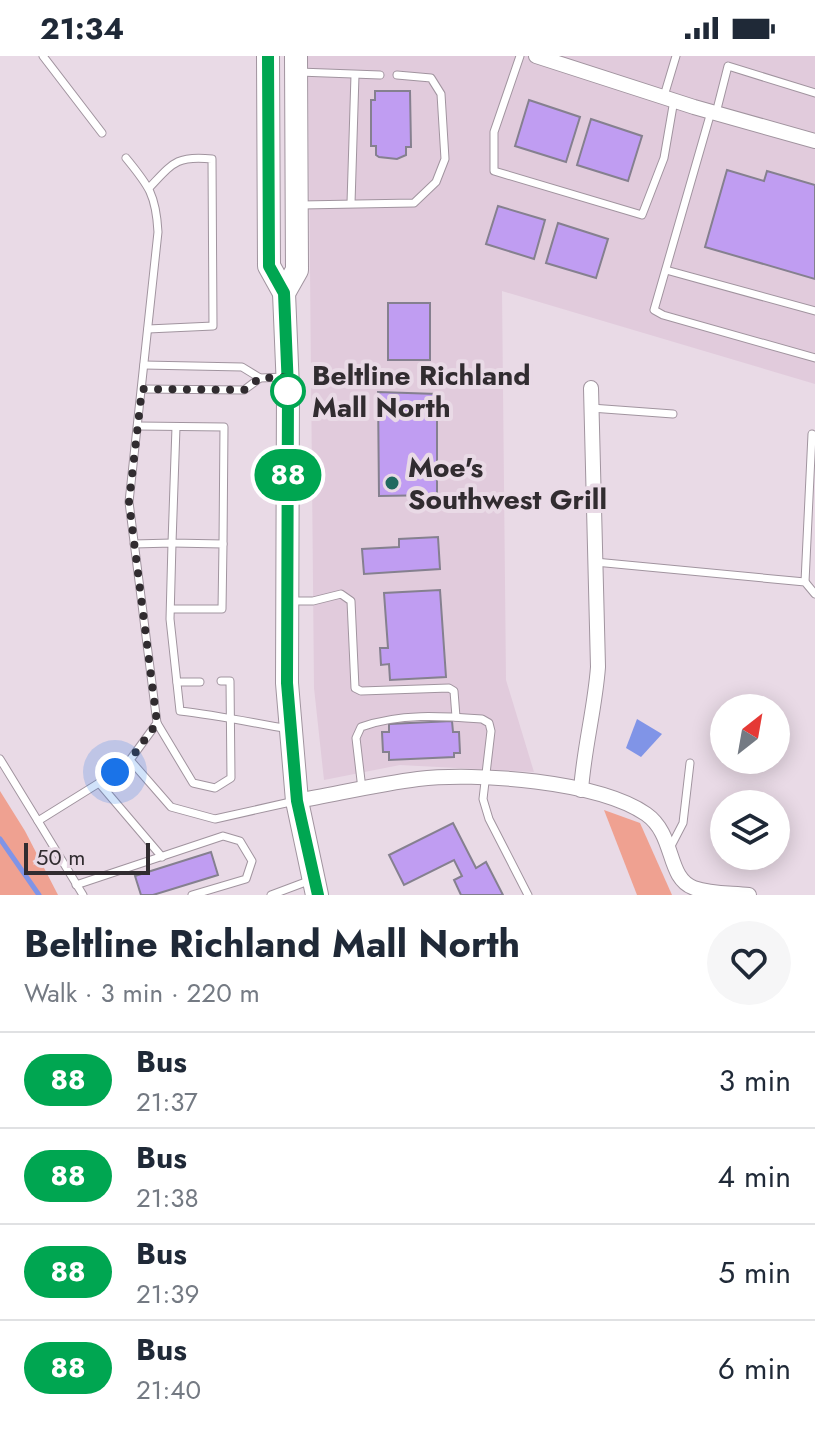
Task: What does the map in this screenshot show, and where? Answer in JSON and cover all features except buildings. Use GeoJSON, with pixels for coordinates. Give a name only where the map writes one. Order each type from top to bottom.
{"type":"FeatureCollection","features":[{"type":"Feature","properties":{"kind":"main road"},"geometry":{"type":"LineString","coordinates":[[268,56],[269,266],[284,293],[287,377],[287,683],[297,801],[316,887]]}},
{"type":"Feature","properties":{"kind":"main road"},"geometry":{"type":"LineString","coordinates":[[284,293],[297,270],[296,64]]}},
{"type":"Feature","properties":{"kind":"street"},"geometry":{"type":"LineString","coordinates":[[536,56],[815,141]]}},
{"type":"Feature","properties":{"kind":"street"},"geometry":{"type":"LineString","coordinates":[[581,790],[598,667],[591,388]]}},
{"type":"Feature","properties":{"kind":"street"},"geometry":{"type":"LineString","coordinates":[[297,801],[419,779],[486,779],[581,790],[622,802],[657,823],[670,848],[674,869],[685,884],[704,891],[749,895]]}},
{"type":"Feature","properties":{"kind":"lane"},"geometry":{"type":"LineString","coordinates":[[43,56],[102,133]]}},
{"type":"Feature","properties":{"kind":"lane"},"geometry":{"type":"LineString","coordinates":[[520,56],[494,132],[494,171],[642,215],[664,158],[676,56]]}},
{"type":"Feature","properties":{"kind":"lane"},"geometry":{"type":"LineString","coordinates":[[728,56],[728,66],[654,310],[815,358]]}},
{"type":"Feature","properties":{"kind":"lane"},"geometry":{"type":"LineString","coordinates":[[296,64],[355,75],[380,75]]}},
{"type":"Feature","properties":{"kind":"lane"},"geometry":{"type":"LineString","coordinates":[[728,66],[815,93]]}},
{"type":"Feature","properties":{"kind":"lane"},"geometry":{"type":"LineString","coordinates":[[351,203],[355,75]]}},
{"type":"Feature","properties":{"kind":"lane"},"geometry":{"type":"LineString","coordinates":[[295,205],[414,203],[436,182],[445,159],[441,94],[431,78],[397,75]]}},
{"type":"Feature","properties":{"kind":"lane"},"geometry":{"type":"LineString","coordinates":[[148,329],[213,326],[212,159],[190,156],[173,163],[149,188]]}},
{"type":"Feature","properties":{"kind":"lane"},"geometry":{"type":"LineString","coordinates":[[126,158],[157,204],[158,232],[129,502],[157,723],[193,783],[215,788],[231,778],[230,681],[221,681]]}},
{"type":"Feature","properties":{"kind":"lane"},"geometry":{"type":"LineString","coordinates":[[666,270],[815,311]]}},
{"type":"Feature","properties":{"kind":"lane"},"geometry":{"type":"LineString","coordinates":[[144,365],[242,367],[260,378],[287,377]]}},
{"type":"Feature","properties":{"kind":"lane"},"geometry":{"type":"LineString","coordinates":[[142,389],[244,390],[260,378]]}},
{"type":"Feature","properties":{"kind":"lane"},"geometry":{"type":"LineString","coordinates":[[591,408],[673,414]]}},
{"type":"Feature","properties":{"kind":"lane"},"geometry":{"type":"LineString","coordinates":[[138,426],[224,427],[222,609],[172,609]]}},
{"type":"Feature","properties":{"kind":"lane"},"geometry":{"type":"LineString","coordinates":[[176,427],[170,619],[180,711],[291,729]]}},
{"type":"Feature","properties":{"kind":"lane"},"geometry":{"type":"LineString","coordinates":[[812,434],[805,582],[815,594]]}},
{"type":"Feature","properties":{"kind":"lane"},"geometry":{"type":"LineString","coordinates":[[134,544],[223,544]]}},
{"type":"Feature","properties":{"kind":"lane"},"geometry":{"type":"LineString","coordinates":[[595,562],[805,582]]}},
{"type":"Feature","properties":{"kind":"lane"},"geometry":{"type":"LineString","coordinates":[[288,601],[313,601],[341,594],[348,596],[351,601],[355,688],[361,691],[449,688],[454,691],[456,717]]}},
{"type":"Feature","properties":{"kind":"lane"},"geometry":{"type":"LineString","coordinates":[[177,682],[200,682]]}},
{"type":"Feature","properties":{"kind":"lane"},"geometry":{"type":"LineString","coordinates":[[362,789],[356,738],[361,727],[408,716],[482,719],[489,723],[491,731],[483,799],[489,819],[528,895]]}},
{"type":"Feature","properties":{"kind":"lane"},"geometry":{"type":"LineString","coordinates":[[38,821],[130,760],[157,723]]}},
{"type":"Feature","properties":{"kind":"lane"},"geometry":{"type":"LineString","coordinates":[[0,759],[83,895]]}},
{"type":"Feature","properties":{"kind":"lane"},"geometry":{"type":"LineString","coordinates":[[130,760],[171,807],[215,819],[297,801]]}},
{"type":"Feature","properties":{"kind":"lane"},"geometry":{"type":"LineString","coordinates":[[670,848],[683,823],[690,763]]}},
{"type":"Feature","properties":{"kind":"lane"},"geometry":{"type":"LineString","coordinates":[[99,783],[162,857]]}},
{"type":"Feature","properties":{"kind":"lane"},"geometry":{"type":"LineString","coordinates":[[76,885],[223,836],[240,841],[252,861],[246,879],[192,895]]}},
{"type":"Feature","properties":{"kind":"lane"},"geometry":{"type":"LineString","coordinates":[[271,895],[316,887]]}},
{"type":"Feature","properties":{"kind":"shaded area"},"geometry":{"type":"Polygon","coordinates":[[[308,56],[815,56],[815,384],[502,291],[506,680],[534,772],[400,765],[324,780],[314,688],[308,56]]]}},
{"type":"Feature","properties":{"kind":"shaded area"},"geometry":{"type":"Polygon","coordinates":[[[0,791],[25,831],[58,895],[0,895],[0,791]]]}},
{"type":"Feature","properties":{"kind":"shaded area"},"geometry":{"type":"Polygon","coordinates":[[[604,810],[640,823],[672,895],[637,895],[604,810]]]}},
{"type":"Feature","properties":{"kind":"water"},"geometry":{"type":"Polygon","coordinates":[[[637,719],[662,734],[641,757],[626,748],[637,719]]]}},
{"type":"Feature","properties":{"kind":"waterway"},"geometry":{"type":"LineString","coordinates":[[0,839],[39,895]]}},
{"type":"Feature","properties":{"kind":"bus line","name":"88"},"geometry":{"type":"LineString","coordinates":[[268,56],[269,266],[284,293],[288,389],[287,683],[297,801],[318,895]]}},
{"type":"Feature","properties":{"kind":"place","name":"Beltline Richland Mall North"},"geometry":{"type":"Point","coordinates":[288,391]}},
{"type":"Feature","properties":{"kind":"place","name":"Moe's Southwest Grill"},"geometry":{"type":"Point","coordinates":[392,483]}},
{"type":"Feature","properties":{"kind":"route"},"geometry":{"type":"LineString","coordinates":[[115,772],[130,760],[157,723],[129,502],[142,389],[244,390],[260,378],[287,377],[288,391]]}}]}
